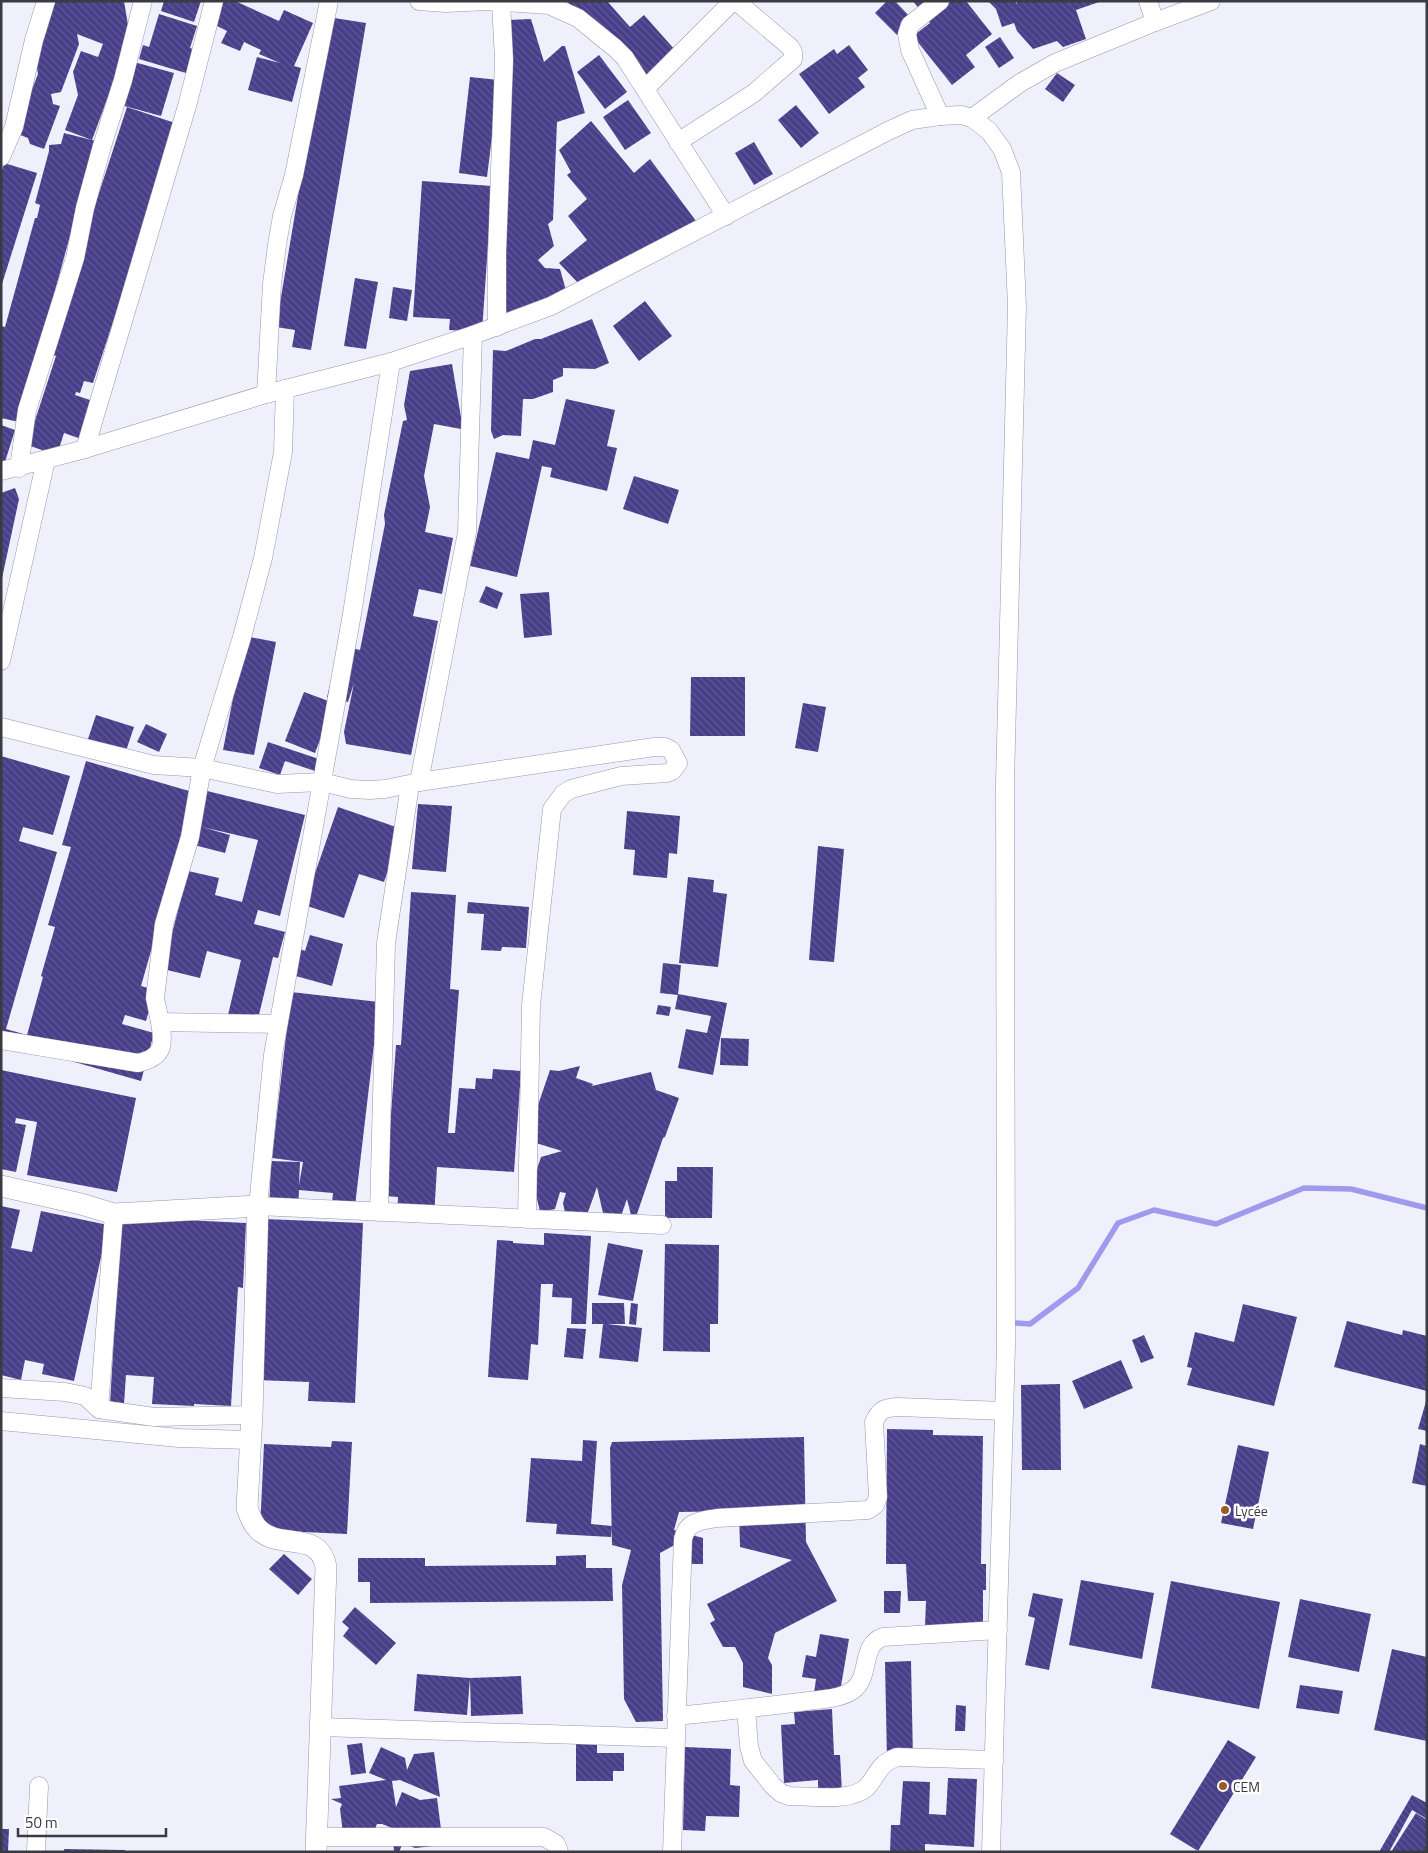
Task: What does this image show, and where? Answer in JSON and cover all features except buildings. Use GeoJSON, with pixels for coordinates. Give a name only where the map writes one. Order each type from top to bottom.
{"type":"FeatureCollection","features":[{"type":"Feature","properties":{"kind":"street"},"geometry":{"type":"LineString","coordinates":[[1,157],[14,127],[34,40],[46,1]]}},
{"type":"Feature","properties":{"kind":"street"},"geometry":{"type":"LineString","coordinates":[[19,468],[27,410],[75,258],[85,208],[123,80],[143,1]]}},
{"type":"Feature","properties":{"kind":"street"},"geometry":{"type":"LineString","coordinates":[[85,449],[187,106],[214,1]]}},
{"type":"Feature","properties":{"kind":"street"},"geometry":{"type":"LineString","coordinates":[[266,394],[272,284],[277,245],[282,216],[294,175],[329,1]]}},
{"type":"Feature","properties":{"kind":"street"},"geometry":{"type":"LineString","coordinates":[[419,1],[548,4],[578,18],[615,48],[629,64],[726,216]]}},
{"type":"Feature","properties":{"kind":"street"},"geometry":{"type":"LineString","coordinates":[[645,89],[734,1],[790,47],[793,59],[754,93],[678,142]]}},
{"type":"Feature","properties":{"kind":"street"},"geometry":{"type":"LineString","coordinates":[[940,1],[910,25],[907,34],[910,50],[940,116]]}},
{"type":"Feature","properties":{"kind":"street"},"geometry":{"type":"LineString","coordinates":[[1148,1],[1155,22]]}},
{"type":"Feature","properties":{"kind":"street"},"geometry":{"type":"LineString","coordinates":[[972,118],[1020,83],[1055,63],[1211,1]]}},
{"type":"Feature","properties":{"kind":"street"},"geometry":{"type":"LineString","coordinates":[[497,327],[497,254],[504,60],[501,2]]}},
{"type":"Feature","properties":{"kind":"street"},"geometry":{"type":"LineString","coordinates":[[1,471],[19,468],[85,449],[266,394],[391,362],[497,327],[551,306],[912,120],[961,115],[972,118],[988,131],[1002,149],[1011,172],[1016,306],[1005,783],[1006,1346],[991,1852]]}},
{"type":"Feature","properties":{"kind":"street"},"geometry":{"type":"LineString","coordinates":[[379,1212],[386,943],[414,784],[467,532],[474,335]]}},
{"type":"Feature","properties":{"kind":"street"},"geometry":{"type":"LineString","coordinates":[[391,362],[352,614],[306,862],[273,1055],[258,1206],[252,1415],[247,1508],[251,1520],[259,1530],[269,1537],[308,1543],[324,1559],[326,1567],[316,1844],[544,1838],[556,1844],[559,1852]]}},
{"type":"Feature","properties":{"kind":"street"},"geometry":{"type":"LineString","coordinates":[[1,1040],[138,1062],[149,1060],[160,1050],[163,1040],[156,1004],[156,982],[164,924],[190,837],[202,768],[242,637],[263,558],[283,452],[285,389]]}},
{"type":"Feature","properties":{"kind":"street"},"geometry":{"type":"LineString","coordinates":[[1,661],[46,460]]}},
{"type":"Feature","properties":{"kind":"street"},"geometry":{"type":"LineString","coordinates":[[1,727],[154,765],[202,768],[278,784],[322,782],[351,789],[385,789],[654,747],[665,747],[671,750],[678,763],[667,773],[621,776],[571,789],[563,794],[552,809],[531,1005],[528,1219]]}},
{"type":"Feature","properties":{"kind":"street"},"geometry":{"type":"LineString","coordinates":[[160,1022],[278,1024]]}},
{"type":"Feature","properties":{"kind":"street"},"geometry":{"type":"LineString","coordinates":[[1,1186],[81,1204],[114,1214],[258,1206],[662,1225]]}},
{"type":"Feature","properties":{"kind":"street"},"geometry":{"type":"LineString","coordinates":[[99,1409],[114,1214]]}},
{"type":"Feature","properties":{"kind":"street"},"geometry":{"type":"LineString","coordinates":[[1,1388],[65,1392],[85,1396],[99,1409],[154,1417],[252,1415]]}},
{"type":"Feature","properties":{"kind":"street"},"geometry":{"type":"LineString","coordinates":[[672,1852],[683,1539],[688,1527],[694,1522],[717,1518],[868,1510],[875,1505],[878,1497],[874,1422],[879,1412],[885,1408],[898,1407],[1004,1411]]}},
{"type":"Feature","properties":{"kind":"street"},"geometry":{"type":"LineString","coordinates":[[1,1421],[179,1438],[250,1440]]}},
{"type":"Feature","properties":{"kind":"street"},"geometry":{"type":"LineString","coordinates":[[676,1716],[835,1697],[851,1692],[861,1681],[871,1645],[877,1639],[883,1637],[998,1630]]}},
{"type":"Feature","properties":{"kind":"street"},"geometry":{"type":"LineString","coordinates":[[746,1709],[749,1746],[753,1761],[773,1786],[781,1793],[789,1796],[842,1797],[858,1794],[866,1788],[887,1761],[897,1757],[994,1760]]}},
{"type":"Feature","properties":{"kind":"street"},"geometry":{"type":"LineString","coordinates":[[320,1727],[675,1738]]}},
{"type":"Feature","properties":{"kind":"street"},"geometry":{"type":"LineString","coordinates":[[36,1852],[39,1786]]}},
{"type":"Feature","properties":{"kind":"waterway"},"geometry":{"type":"LineString","coordinates":[[1016,1323],[1030,1324],[1078,1288],[1118,1223],[1154,1210],[1216,1224],[1304,1188],[1351,1189],[1427,1208]]}},
{"type":"Feature","properties":{"kind":"place","name":"Lycée"},"geometry":{"type":"Point","coordinates":[1225,1510]}},
{"type":"Feature","properties":{"kind":"place","name":"CEM"},"geometry":{"type":"Point","coordinates":[1223,1786]}}]}
